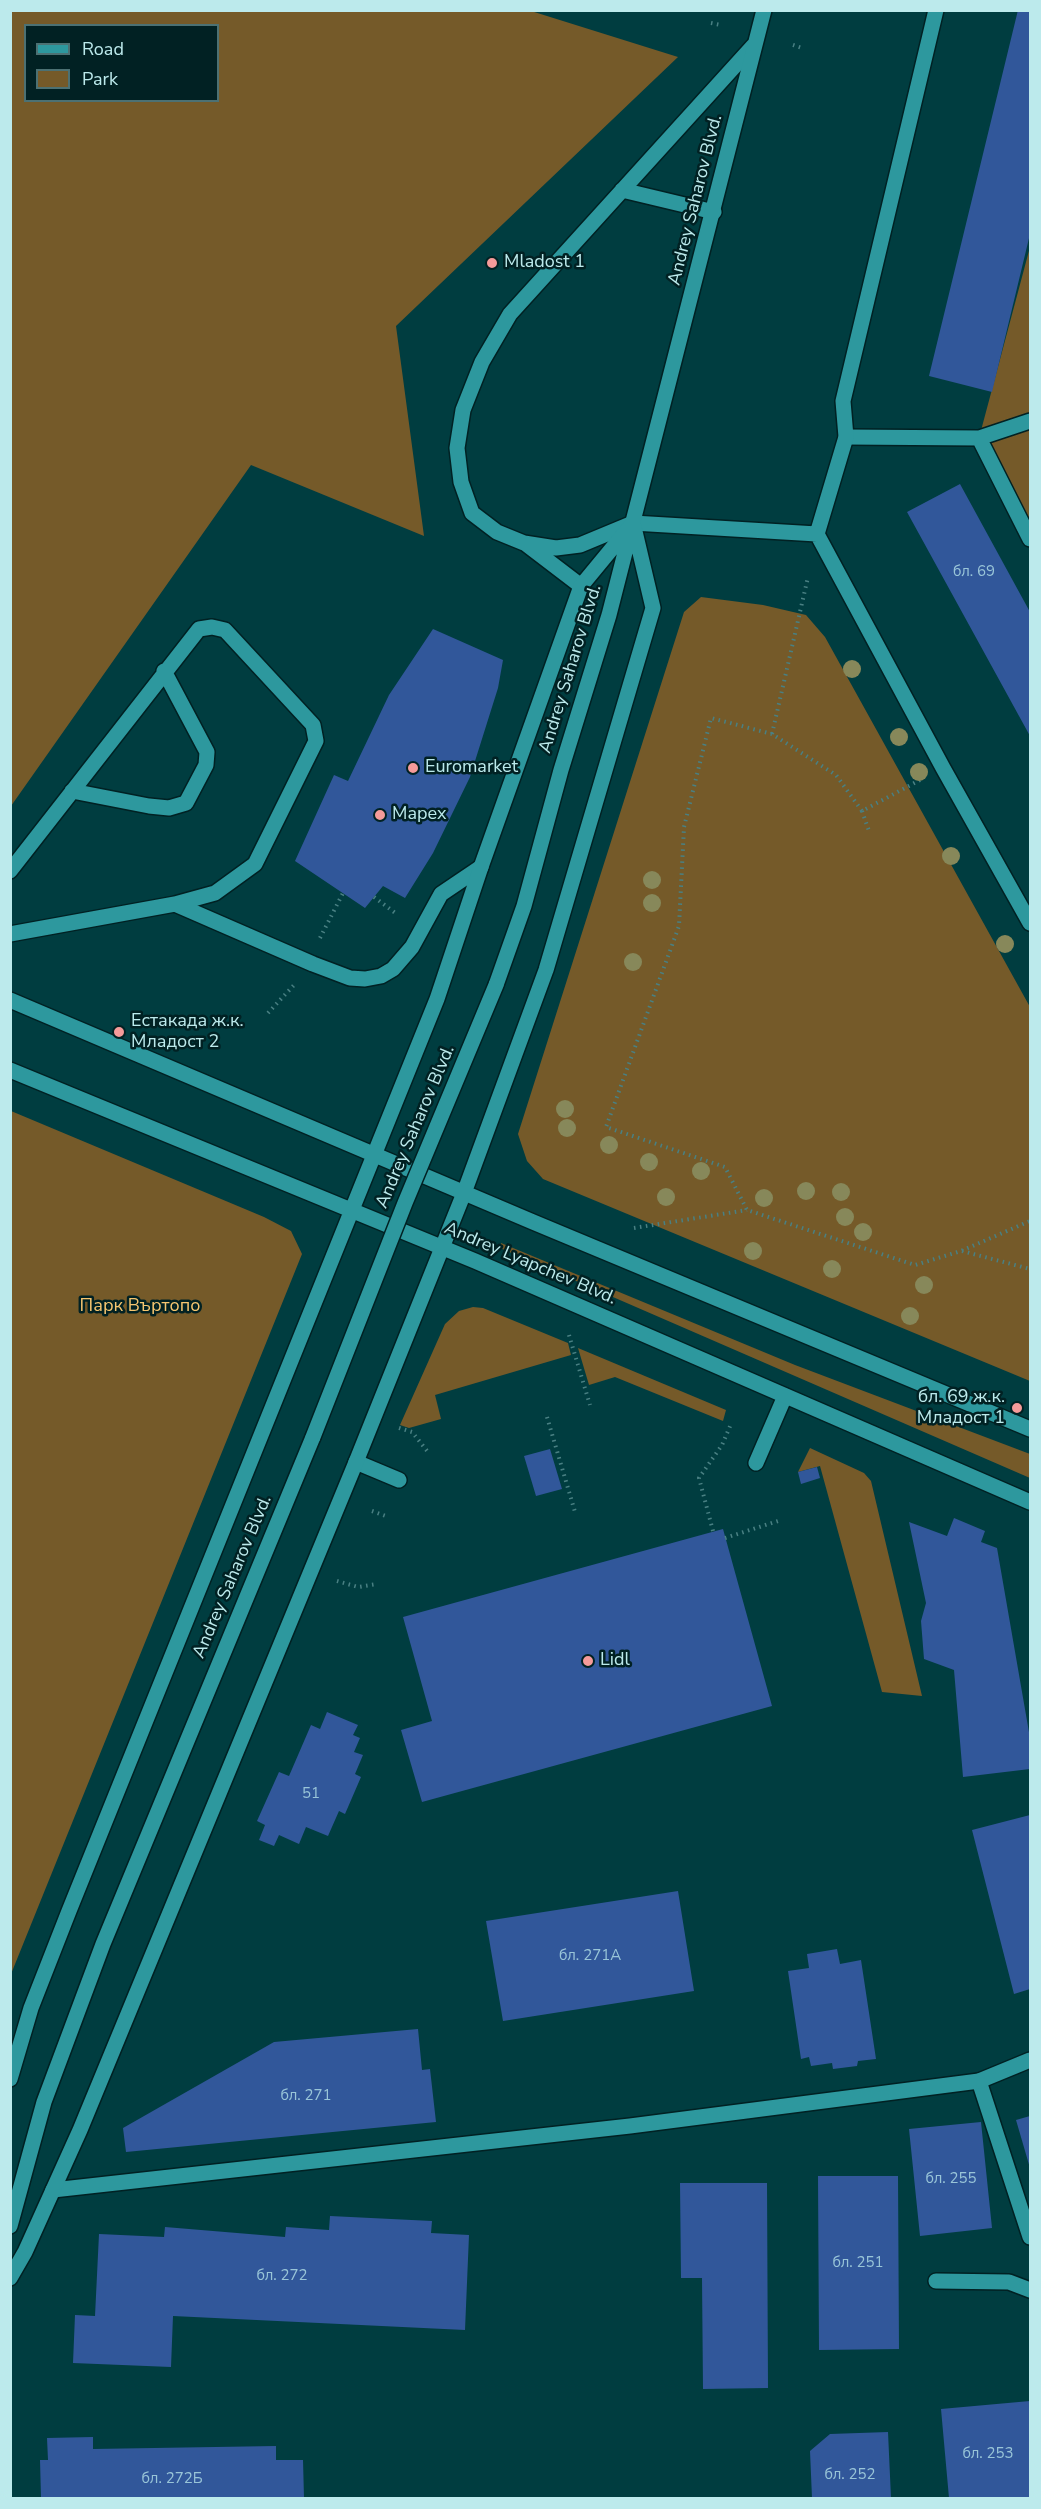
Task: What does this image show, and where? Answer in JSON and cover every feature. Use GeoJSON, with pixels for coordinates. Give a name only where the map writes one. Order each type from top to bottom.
{"type":"FeatureCollection","features":[{"type":"Feature","properties":{"kind":"main road","name":"Andrey Saharov Blvd."},"geometry":{"type":"LineString","coordinates":[[10,2226],[44,2102],[103,1944],[313,1437],[405,1203],[496,985],[524,906],[633,523],[764,10]]}},
{"type":"Feature","properties":{"kind":"main road"},"geometry":{"type":"LineString","coordinates":[[936,10],[843,401],[846,436],[818,534],[943,768],[1030,923]]}},
{"type":"Feature","properties":{"kind":"main road"},"geometry":{"type":"LineString","coordinates":[[753,46],[510,314],[482,362],[463,410],[457,448],[461,482],[472,513],[497,532],[524,543],[556,548],[580,545],[633,523],[818,534]]}},
{"type":"Feature","properties":{"kind":"main road"},"geometry":{"type":"LineString","coordinates":[[622,190],[714,212]]}},
{"type":"Feature","properties":{"kind":"main road"},"geometry":{"type":"LineString","coordinates":[[846,436],[979,438],[1030,421]]}},
{"type":"Feature","properties":{"kind":"main road"},"geometry":{"type":"LineString","coordinates":[[979,438],[1030,539]]}},
{"type":"Feature","properties":{"kind":"main road"},"geometry":{"type":"LineString","coordinates":[[10,2079],[44,1976],[437,999],[481,867],[581,586],[633,523]]}},
{"type":"Feature","properties":{"kind":"main road"},"geometry":{"type":"LineString","coordinates":[[10,2278],[53,2190],[356,1462],[464,1193],[546,970],[653,608],[633,523]]}},
{"type":"Feature","properties":{"kind":"main road"},"geometry":{"type":"LineString","coordinates":[[524,543],[581,586]]}},
{"type":"Feature","properties":{"kind":"main road"},"geometry":{"type":"LineString","coordinates":[[10,871],[199,629],[212,627],[225,630],[313,726],[316,741],[255,864],[215,893],[176,904],[10,934]]}},
{"type":"Feature","properties":{"kind":"main road"},"geometry":{"type":"LineString","coordinates":[[72,791],[149,806],[169,808],[186,803],[206,765],[207,752],[164,671]]}},
{"type":"Feature","properties":{"kind":"main road"},"geometry":{"type":"LineString","coordinates":[[176,904],[313,964],[350,978],[365,979],[381,976],[393,969],[412,947],[441,894],[481,867]]}},
{"type":"Feature","properties":{"kind":"main road"},"geometry":{"type":"LineString","coordinates":[[10,1000],[375,1156],[1030,1429]]}},
{"type":"Feature","properties":{"kind":"main road","name":"Andrey Lyapchev Blvd."},"geometry":{"type":"LineString","coordinates":[[10,1070],[442,1248],[1030,1502]]}},
{"type":"Feature","properties":{"kind":"main road"},"geometry":{"type":"LineString","coordinates":[[756,1463],[785,1396]]}},
{"type":"Feature","properties":{"kind":"main road"},"geometry":{"type":"LineString","coordinates":[[356,1462],[399,1480]]}},
{"type":"Feature","properties":{"kind":"main road"},"geometry":{"type":"LineString","coordinates":[[53,2190],[630,2126],[979,2081],[1030,2060]]}},
{"type":"Feature","properties":{"kind":"main road"},"geometry":{"type":"LineString","coordinates":[[979,2081],[1030,2237]]}},
{"type":"Feature","properties":{"kind":"main road"},"geometry":{"type":"LineString","coordinates":[[936,2281],[1009,2282],[1030,2290]]}},
{"type":"Feature","properties":{"kind":"path"},"geometry":{"type":"LineString","coordinates":[[711,23],[722,26]]}},
{"type":"Feature","properties":{"kind":"path"},"geometry":{"type":"LineString","coordinates":[[793,45],[802,48]]}},
{"type":"Feature","properties":{"kind":"path"},"geometry":{"type":"LineString","coordinates":[[772,734],[818,534]]}},
{"type":"Feature","properties":{"kind":"path"},"geometry":{"type":"LineString","coordinates":[[747,1210],[725,1167],[606,1127],[679,926],[684,827],[711,718],[772,734],[836,776],[862,811],[869,831]]}},
{"type":"Feature","properties":{"kind":"path"},"geometry":{"type":"LineString","coordinates":[[862,811],[943,768]]}},
{"type":"Feature","properties":{"kind":"path"},"geometry":{"type":"LineString","coordinates":[[322,929],[343,893]]}},
{"type":"Feature","properties":{"kind":"path"},"geometry":{"type":"LineString","coordinates":[[374,897],[388,908]]}},
{"type":"Feature","properties":{"kind":"path"},"geometry":{"type":"LineString","coordinates":[[634,1228],[747,1210],[915,1265],[961,1251],[1030,1221]]}},
{"type":"Feature","properties":{"kind":"path"},"geometry":{"type":"LineString","coordinates":[[961,1251],[1030,1269]]}},
{"type":"Feature","properties":{"kind":"path"},"geometry":{"type":"LineString","coordinates":[[569,1335],[590,1405]]}},
{"type":"Feature","properties":{"kind":"path"},"geometry":{"type":"LineString","coordinates":[[547,1417],[574,1512]]}},
{"type":"Feature","properties":{"kind":"path"},"geometry":{"type":"LineString","coordinates":[[713,1531],[699,1478],[722,1445],[731,1424]]}},
{"type":"Feature","properties":{"kind":"path"},"geometry":{"type":"LineString","coordinates":[[395,1427],[412,1432],[428,1452]]}},
{"type":"Feature","properties":{"kind":"path"},"geometry":{"type":"LineString","coordinates":[[372,1510],[386,1516]]}},
{"type":"Feature","properties":{"kind":"path"},"geometry":{"type":"LineString","coordinates":[[725,1538],[778,1521]]}},
{"type":"Feature","properties":{"kind":"path"},"geometry":{"type":"LineString","coordinates":[[333,1580],[358,1587],[377,1584]]}},
{"type":"Feature","properties":{"kind":"green space"},"geometry":{"type":"Polygon","coordinates":[[[11,10],[531,11],[678,57],[396,326],[424,536],[251,465],[11,806],[11,10]]]}},
{"type":"Feature","properties":{"kind":"green space"},"geometry":{"type":"Polygon","coordinates":[[[1030,247],[1030,539],[979,438],[1030,247]]]}},
{"type":"Feature","properties":{"kind":"green space"},"geometry":{"type":"Polygon","coordinates":[[[701,597],[763,605],[806,615],[825,637],[1030,1007],[1030,1381],[543,1179],[527,1161],[518,1134],[684,612],[701,597]]]}},
{"type":"Feature","properties":{"kind":"green space","name":"Парк Въртопо"},"geometry":{"type":"Polygon","coordinates":[[[11,1111],[264,1217],[291,1231],[302,1254],[11,1974],[11,1111]]]}},
{"type":"Feature","properties":{"kind":"green space"},"geometry":{"type":"Polygon","coordinates":[[[501,1243],[795,1365],[1030,1454],[1030,1478],[500,1248],[501,1243]]]}},
{"type":"Feature","properties":{"kind":"green space"},"geometry":{"type":"Polygon","coordinates":[[[473,1307],[483,1308],[568,1343],[571,1355],[435,1395],[441,1419],[409,1428],[400,1425],[445,1324],[459,1311],[473,1307]]]}},
{"type":"Feature","properties":{"kind":"green space"},"geometry":{"type":"Polygon","coordinates":[[[578,1348],[726,1410],[723,1421],[615,1377],[589,1385],[578,1348]]]}},
{"type":"Feature","properties":{"kind":"green space"},"geometry":{"type":"Polygon","coordinates":[[[810,1448],[864,1473],[871,1481],[922,1696],[882,1692],[820,1466],[798,1472],[810,1448]]]}},
{"type":"Feature","properties":{"kind":"building"},"geometry":{"type":"Polygon","coordinates":[[[1018,10],[1030,10],[1030,234],[992,392],[929,376],[1018,10]]]}},
{"type":"Feature","properties":{"kind":"building"},"geometry":{"type":"Polygon","coordinates":[[[960,484],[1030,612],[1030,736],[907,512],[960,484]]]}},
{"type":"Feature","properties":{"kind":"building","name":"Euromarket"},"geometry":{"type":"Polygon","coordinates":[[[433,629],[503,660],[498,688],[470,777],[433,853],[405,898],[383,886],[365,908],[295,861],[334,775],[348,781],[389,695],[433,629]]]}},
{"type":"Feature","properties":{"kind":"building"},"geometry":{"type":"Polygon","coordinates":[[[550,1449],[562,1489],[536,1496],[524,1456],[550,1449]]]}},
{"type":"Feature","properties":{"kind":"building"},"geometry":{"type":"Polygon","coordinates":[[[817,1467],[820,1478],[801,1484],[798,1472],[817,1467]]]}},
{"type":"Feature","properties":{"kind":"building"},"geometry":{"type":"Polygon","coordinates":[[[954,1518],[985,1531],[981,1542],[997,1548],[1030,1738],[1030,1769],[963,1777],[954,1670],[924,1659],[921,1621],[926,1603],[909,1522],[947,1536],[954,1518]]]}},
{"type":"Feature","properties":{"kind":"building","name":"Lidl"},"geometry":{"type":"Polygon","coordinates":[[[723,1529],[772,1706],[422,1802],[401,1730],[432,1721],[403,1617],[723,1529]]]}},
{"type":"Feature","properties":{"kind":"building"},"geometry":{"type":"Polygon","coordinates":[[[327,1712],[358,1725],[353,1735],[360,1738],[354,1752],[363,1755],[355,1774],[361,1777],[345,1814],[339,1811],[328,1836],[306,1827],[299,1844],[279,1835],[274,1846],[259,1840],[265,1825],[257,1821],[279,1772],[289,1776],[311,1725],[320,1729],[327,1712]]]}},
{"type":"Feature","properties":{"kind":"building"},"geometry":{"type":"Polygon","coordinates":[[[1030,1815],[1030,1989],[1014,1994],[972,1830],[1030,1815]]]}},
{"type":"Feature","properties":{"kind":"building"},"geometry":{"type":"Polygon","coordinates":[[[678,1891],[694,1991],[503,2021],[486,1921],[678,1891]]]}},
{"type":"Feature","properties":{"kind":"building"},"geometry":{"type":"Polygon","coordinates":[[[837,1949],[840,1964],[861,1960],[876,2059],[858,2061],[857,2066],[833,2069],[832,2063],[811,2066],[809,2057],[801,2059],[788,1971],[809,1968],[807,1954],[837,1949]]]}},
{"type":"Feature","properties":{"kind":"building"},"geometry":{"type":"Polygon","coordinates":[[[418,2029],[422,2070],[430,2069],[436,2122],[126,2152],[123,2128],[274,2042],[418,2029]]]}},
{"type":"Feature","properties":{"kind":"building"},"geometry":{"type":"Polygon","coordinates":[[[1030,2116],[1030,2168],[1016,2120],[1030,2116]]]}},
{"type":"Feature","properties":{"kind":"building"},"geometry":{"type":"Polygon","coordinates":[[[981,2122],[992,2228],[920,2236],[909,2129],[981,2122]]]}},
{"type":"Feature","properties":{"kind":"building"},"geometry":{"type":"Polygon","coordinates":[[[818,2176],[898,2176],[899,2349],[819,2350],[818,2176]]]}},
{"type":"Feature","properties":{"kind":"building"},"geometry":{"type":"Polygon","coordinates":[[[680,2183],[767,2183],[768,2388],[703,2389],[702,2278],[681,2278],[680,2183]]]}},
{"type":"Feature","properties":{"kind":"building"},"geometry":{"type":"Polygon","coordinates":[[[330,2216],[432,2221],[431,2233],[469,2235],[465,2330],[173,2316],[171,2367],[73,2363],[75,2315],[95,2316],[99,2234],[164,2237],[165,2227],[285,2237],[286,2227],[329,2230],[330,2216]]]}},
{"type":"Feature","properties":{"kind":"building"},"geometry":{"type":"Polygon","coordinates":[[[1030,2401],[1030,2498],[949,2498],[941,2409],[1030,2401]]]}},
{"type":"Feature","properties":{"kind":"building"},"geometry":{"type":"Polygon","coordinates":[[[888,2432],[891,2498],[812,2498],[810,2451],[830,2434],[888,2432]]]}},
{"type":"Feature","properties":{"kind":"building"},"geometry":{"type":"Polygon","coordinates":[[[93,2437],[93,2449],[276,2446],[276,2460],[303,2460],[304,2498],[41,2498],[40,2460],[48,2460],[47,2438],[93,2437]]]}},
{"type":"Feature","properties":{"kind":"place","name":"Mladost 1"},"geometry":{"type":"Point","coordinates":[492,263]}},
{"type":"Feature","properties":{"kind":"place","name":"Euromarket"},"geometry":{"type":"Point","coordinates":[413,768]}},
{"type":"Feature","properties":{"kind":"place","name":"Mapex"},"geometry":{"type":"Point","coordinates":[380,815]}},
{"type":"Feature","properties":{"kind":"place","name":"Естакада ж.к. Младост 2"},"geometry":{"type":"Point","coordinates":[119,1032]}},
{"type":"Feature","properties":{"kind":"place","name":"бл. 69 ж.к. Младост 1"},"geometry":{"type":"Point","coordinates":[1017,1408]}},
{"type":"Feature","properties":{"kind":"place","name":"Lidl"},"geometry":{"type":"Point","coordinates":[588,1661]}}]}
